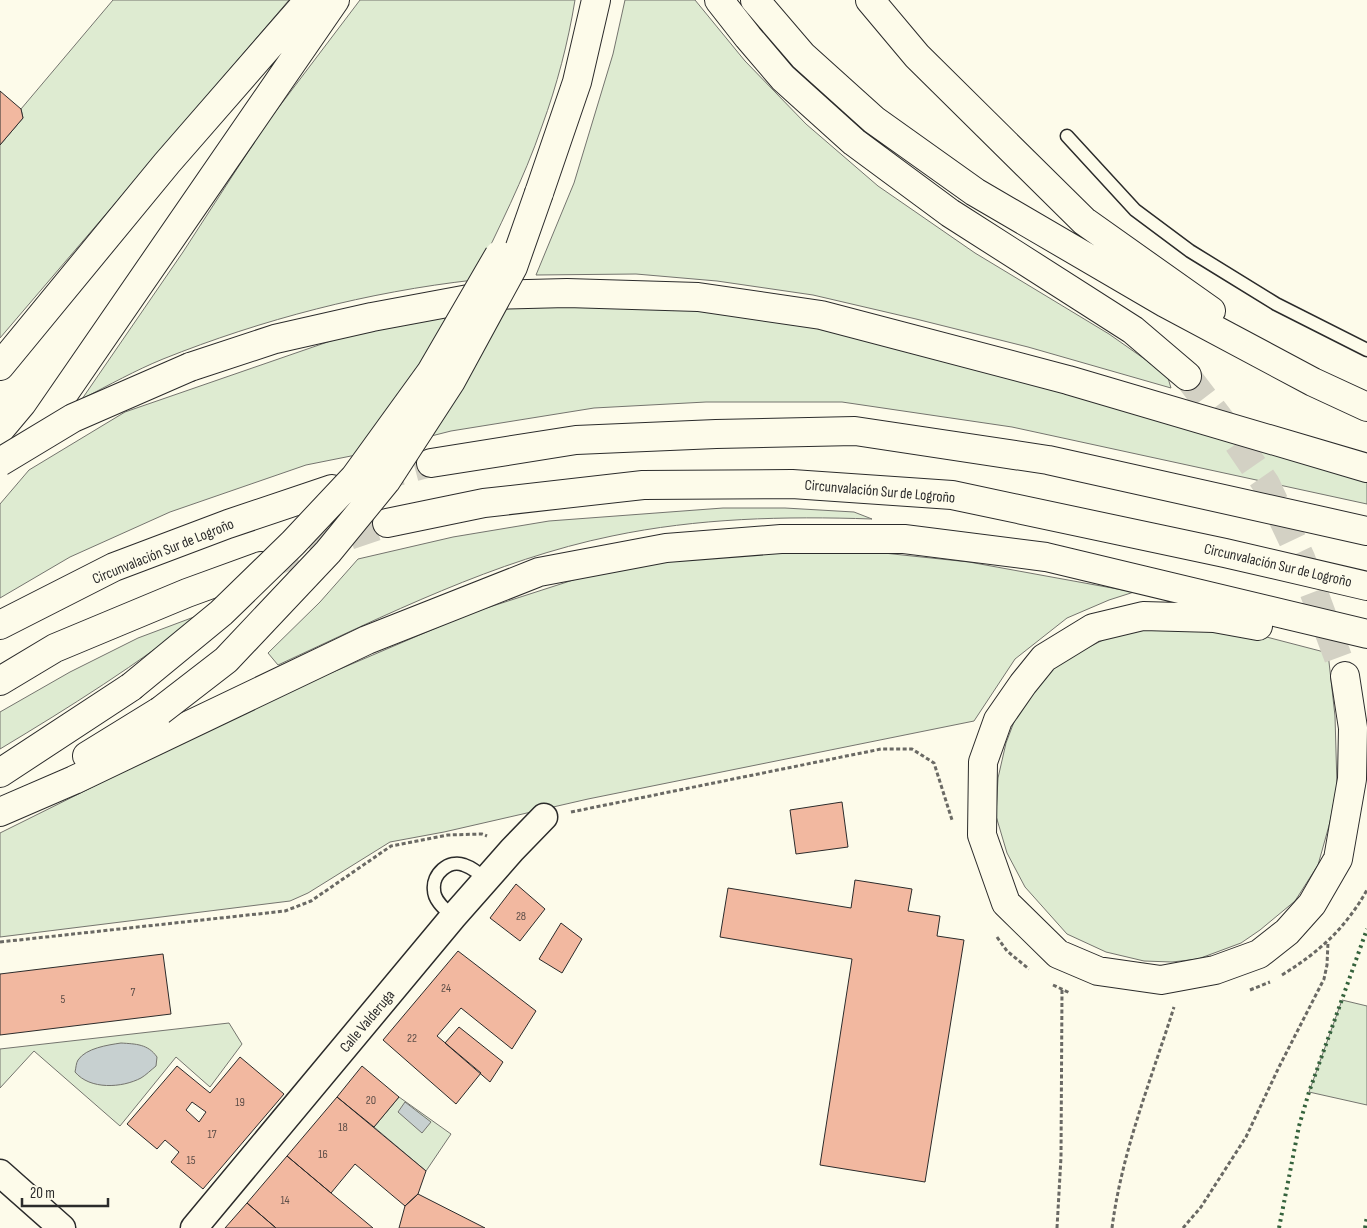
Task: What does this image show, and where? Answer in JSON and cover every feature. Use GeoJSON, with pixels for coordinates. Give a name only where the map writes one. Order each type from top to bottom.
{"type":"FeatureCollection","features":[{"type":"Feature","properties":{"kind":"highway"},"geometry":{"type":"LineString","coordinates":[[0,366],[168,163],[309,0]]}},
{"type":"Feature","properties":{"kind":"highway"},"geometry":{"type":"LineString","coordinates":[[0,475],[45,421],[335,0]]}},
{"type":"Feature","properties":{"kind":"highway"},"geometry":{"type":"LineString","coordinates":[[0,808],[116,740],[160,711],[226,660],[328,552],[386,481],[451,382],[513,267],[577,82],[596,0]]}},
{"type":"Feature","properties":{"kind":"highway"},"geometry":{"type":"LineString","coordinates":[[719,0],[783,78],[854,142],[950,213],[1133,330],[1186,376]]}},
{"type":"Feature","properties":{"kind":"highway"},"geometry":{"type":"LineString","coordinates":[[755,0],[803,56],[874,120],[975,192],[1165,303],[1313,382],[1367,407]]}},
{"type":"Feature","properties":{"kind":"highway"},"geometry":{"type":"LineString","coordinates":[[870,0],[917,56],[1084,221],[1313,382]]}},
{"type":"Feature","properties":{"kind":"highway"},"geometry":{"type":"LineString","coordinates":[[0,774],[131,686],[221,613],[293,543],[355,478],[431,372],[495,262],[539,193]]}},
{"type":"Feature","properties":{"kind":"highway"},"geometry":{"type":"LineString","coordinates":[[0,462],[73,418],[190,367],[275,340],[372,317],[490,295],[567,293],[698,297],[821,315],[1068,380],[1367,468]]}},
{"type":"Feature","properties":{"kind":"highway"},"geometry":{"type":"LineString","coordinates":[[431,463],[576,440],[855,431],[1048,460],[1367,531]]}},
{"type":"Feature","properties":{"kind":"highway","name":"Circunvalación Sur de Logroño"},"geometry":{"type":"LineString","coordinates":[[387,523],[484,503],[643,485],[792,484],[952,496],[1216,551],[1367,586]]}},
{"type":"Feature","properties":{"kind":"highway","name":"Circunvalación Sur de Logroño"},"geometry":{"type":"LineString","coordinates":[[0,625],[114,567],[228,524],[332,489]]}},
{"type":"Feature","properties":{"kind":"highway"},"geometry":{"type":"LineString","coordinates":[[0,812],[74,780],[367,640],[539,572],[666,548],[781,539],[913,540],[1046,558],[1367,634]]}},
{"type":"Feature","properties":{"kind":"highway"},"geometry":{"type":"LineString","coordinates":[[0,681],[56,648],[187,593],[261,566]]}},
{"type":"Feature","properties":{"kind":"highway"},"geometry":{"type":"LineString","coordinates":[[1345,676],[1353,728],[1352,779],[1338,859],[1312,904],[1287,932],[1259,954],[1215,970],[1160,980],[1098,971],[1058,954],[1006,903],[982,835],[983,762],[998,720],[1022,684],[1044,658],[1093,628],[1144,616],[1214,618],[1367,647]]}},
{"type":"Feature","properties":{"kind":"street","name":"Calle Valderuga"},"geometry":{"type":"LineString","coordinates":[[194,1228],[454,917],[512,850],[544,817]]}},
{"type":"Feature","properties":{"kind":"street"},"geometry":{"type":"LineString","coordinates":[[0,1173],[62,1228]]}},
{"type":"Feature","properties":{"kind":"lane"},"geometry":{"type":"LineString","coordinates":[[1067,136],[1135,210],[1190,251],[1276,304],[1367,350]]}},
{"type":"Feature","properties":{"kind":"lane"},"geometry":{"type":"LineString","coordinates":[[454,917],[441,906],[433,890],[436,876],[445,866],[462,864],[478,872],[486,880]]}},
{"type":"Feature","properties":{"kind":"path"},"geometry":{"type":"LineString","coordinates":[[0,942],[285,911],[311,901],[391,846],[448,835],[482,834],[512,850]]}},
{"type":"Feature","properties":{"kind":"path"},"geometry":{"type":"LineString","coordinates":[[1183,1228],[1201,1207],[1246,1137],[1324,979],[1328,942]]}},
{"type":"Feature","properties":{"kind":"path"},"geometry":{"type":"LineString","coordinates":[[1057,1228],[1062,990]]}},
{"type":"Feature","properties":{"kind":"path"},"geometry":{"type":"LineString","coordinates":[[1112,1228],[1126,1153],[1174,1007]]}},
{"type":"Feature","properties":{"kind":"green space"},"geometry":{"type":"Polygon","coordinates":[[[113,0],[289,0],[0,338],[0,145],[23,118],[21,109],[113,0]]]}},
{"type":"Feature","properties":{"kind":"green space"},"geometry":{"type":"Polygon","coordinates":[[[360,0],[575,0],[557,79],[535,146],[474,280],[434,285],[355,300],[239,331],[163,359],[82,399],[183,252],[266,124],[360,0]]]}},
{"type":"Feature","properties":{"kind":"green space"},"geometry":{"type":"Polygon","coordinates":[[[625,0],[695,0],[745,61],[806,124],[878,186],[975,253],[1109,334],[1168,378],[1171,388],[1028,347],[813,295],[717,281],[636,274],[536,275],[574,183],[613,54],[625,0]]]}},
{"type":"Feature","properties":{"kind":"green space"},"geometry":{"type":"Polygon","coordinates":[[[518,306],[668,306],[802,325],[1008,374],[1367,480],[1367,504],[1012,427],[842,402],[706,402],[594,408],[451,431],[356,455],[306,465],[170,512],[70,557],[0,598],[0,504],[29,470],[125,412],[371,327],[518,306]]]}},
{"type":"Feature","properties":{"kind":"green space"},"geometry":{"type":"Polygon","coordinates":[[[723,508],[785,508],[854,512],[872,519],[774,518],[709,522],[677,525],[612,536],[568,546],[483,574],[400,609],[278,665],[268,653],[320,602],[358,559],[453,537],[549,521],[723,508]]]}},
{"type":"Feature","properties":{"kind":"green space"},"geometry":{"type":"Polygon","coordinates":[[[836,548],[969,562],[1134,592],[1109,600],[1067,618],[1015,659],[974,721],[588,799],[444,832],[390,842],[308,893],[290,901],[0,937],[0,833],[159,754],[319,678],[471,613],[601,571],[716,551],[836,548]]]}},
{"type":"Feature","properties":{"kind":"green space"},"geometry":{"type":"Polygon","coordinates":[[[202,614],[103,684],[0,749],[0,712],[70,672],[138,638],[202,614]]]}},
{"type":"Feature","properties":{"kind":"green space"},"geometry":{"type":"Polygon","coordinates":[[[1154,626],[1255,634],[1328,653],[1335,716],[1337,786],[1330,822],[1318,865],[1295,901],[1241,943],[1198,959],[1172,962],[1144,961],[1106,952],[1067,934],[1025,887],[1007,853],[996,816],[998,778],[1006,743],[1017,714],[1035,687],[1059,664],[1087,648],[1117,633],[1154,626]]]}},
{"type":"Feature","properties":{"kind":"green space"},"geometry":{"type":"Polygon","coordinates":[[[1342,1000],[1367,1006],[1367,1105],[1309,1092],[1342,1000]]]}},
{"type":"Feature","properties":{"kind":"green space"},"geometry":{"type":"Polygon","coordinates":[[[229,1023],[242,1044],[210,1087],[176,1057],[120,1126],[34,1051],[0,1088],[0,1049],[229,1023]]]}},
{"type":"Feature","properties":{"kind":"green space"},"geometry":{"type":"Polygon","coordinates":[[[399,1097],[451,1134],[426,1171],[374,1127],[399,1097]]]}},
{"type":"Feature","properties":{"kind":"shaded area"},"geometry":{"type":"Polygon","coordinates":[[[121,1043],[137,1044],[150,1049],[157,1057],[156,1066],[141,1078],[125,1084],[106,1086],[89,1082],[75,1072],[78,1060],[86,1053],[98,1048],[121,1043]]]}},
{"type":"Feature","properties":{"kind":"shaded area"},"geometry":{"type":"Polygon","coordinates":[[[405,1102],[431,1122],[422,1133],[398,1112],[405,1102]]]}},
{"type":"Feature","properties":{"kind":"building"},"geometry":{"type":"Polygon","coordinates":[[[0,91],[21,109],[23,118],[0,145],[0,91]]]}},
{"type":"Feature","properties":{"kind":"building"},"geometry":{"type":"Polygon","coordinates":[[[842,802],[848,847],[796,854],[790,810],[842,802]]]}},
{"type":"Feature","properties":{"kind":"building"},"geometry":{"type":"Polygon","coordinates":[[[855,880],[912,889],[908,911],[940,916],[937,936],[964,940],[925,1182],[820,1165],[852,959],[720,937],[728,888],[851,908],[855,880]]]}},
{"type":"Feature","properties":{"kind":"building"},"geometry":{"type":"Polygon","coordinates":[[[516,884],[545,909],[520,941],[490,918],[516,884]]]}},
{"type":"Feature","properties":{"kind":"building"},"geometry":{"type":"Polygon","coordinates":[[[561,923],[582,939],[562,973],[539,959],[561,923]]]}},
{"type":"Feature","properties":{"kind":"building"},"geometry":{"type":"Polygon","coordinates":[[[458,951],[536,1011],[512,1049],[461,1008],[437,1036],[481,1073],[456,1104],[383,1040],[458,951]]]}},
{"type":"Feature","properties":{"kind":"building"},"geometry":{"type":"Polygon","coordinates":[[[163,954],[171,1014],[0,1035],[0,974],[163,954]]]}},
{"type":"Feature","properties":{"kind":"building"},"geometry":{"type":"Polygon","coordinates":[[[459,1027],[503,1062],[490,1082],[445,1043],[459,1027]]]}},
{"type":"Feature","properties":{"kind":"building"},"geometry":{"type":"Polygon","coordinates":[[[240,1057],[284,1094],[203,1189],[171,1162],[179,1152],[165,1140],[157,1149],[127,1124],[177,1066],[210,1093],[240,1057]],[[192,1102],[186,1110],[199,1122],[206,1112],[192,1102]]]}},
{"type":"Feature","properties":{"kind":"building"},"geometry":{"type":"Polygon","coordinates":[[[362,1066],[399,1097],[374,1127],[337,1097],[362,1066]]]}},
{"type":"Feature","properties":{"kind":"building"},"geometry":{"type":"Polygon","coordinates":[[[337,1097],[426,1171],[418,1194],[405,1206],[355,1164],[331,1193],[287,1156],[337,1097]]]}},
{"type":"Feature","properties":{"kind":"building"},"geometry":{"type":"Polygon","coordinates":[[[287,1156],[373,1228],[276,1228],[247,1203],[287,1156]]]}},
{"type":"Feature","properties":{"kind":"building"},"geometry":{"type":"Polygon","coordinates":[[[418,1194],[485,1228],[399,1228],[405,1206],[418,1194]]]}},
{"type":"Feature","properties":{"kind":"building"},"geometry":{"type":"Polygon","coordinates":[[[247,1203],[276,1228],[225,1228],[247,1203]]]}},
{"type":"Feature","properties":{"kind":"tunnel"},"geometry":{"type":"LineString","coordinates":[[1187,376],[1233,436],[1266,484],[1301,558],[1345,676]]}},
{"type":"Feature","properties":{"kind":"tunnel"},"geometry":{"type":"LineString","coordinates":[[374,478],[431,463]]}},
{"type":"Feature","properties":{"kind":"tunnel"},"geometry":{"type":"LineString","coordinates":[[270,563],[387,523]]}},
{"type":"Feature","properties":{"kind":"hedge"},"geometry":{"type":"LineString","coordinates":[[1279,1228],[1299,1126],[1309,1092],[1367,929]]}},
{"type":"Feature","properties":{"kind":"hedge"},"geometry":{"type":"LineString","coordinates":[[1365,1228],[1367,1216]]}}]}
